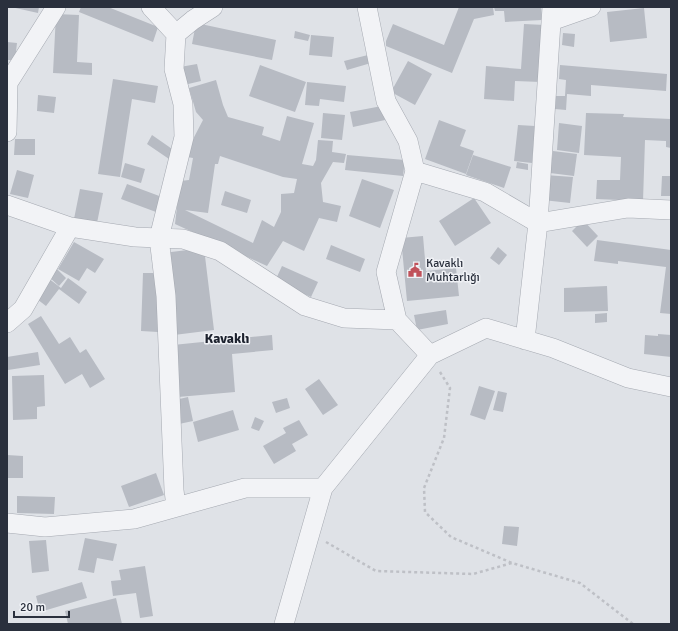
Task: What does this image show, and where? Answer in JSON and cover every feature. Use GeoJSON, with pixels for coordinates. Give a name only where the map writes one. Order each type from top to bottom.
{"type":"FeatureCollection","features":[{"type":"Feature","properties":{"kind":"street"},"geometry":{"type":"LineString","coordinates":[[7,132],[8,83],[56,7]]}},
{"type":"Feature","properties":{"kind":"street"},"geometry":{"type":"LineString","coordinates":[[151,7],[176,34],[174,69],[183,104],[184,138],[159,238],[166,296],[176,507]]}},
{"type":"Feature","properties":{"kind":"street"},"geometry":{"type":"LineString","coordinates":[[176,34],[193,20],[213,7]]}},
{"type":"Feature","properties":{"kind":"street"},"geometry":{"type":"LineString","coordinates":[[367,7],[386,101],[408,141],[414,171],[386,272],[397,320],[430,356]]}},
{"type":"Feature","properties":{"kind":"street"},"geometry":{"type":"LineString","coordinates":[[525,340],[538,223],[551,14],[591,7]]}},
{"type":"Feature","properties":{"kind":"street"},"geometry":{"type":"LineString","coordinates":[[414,171],[485,192],[538,223],[628,208],[671,210]]}},
{"type":"Feature","properties":{"kind":"street"},"geometry":{"type":"LineString","coordinates":[[7,206],[70,227],[135,237],[183,239],[220,251],[305,306],[344,318],[397,320]]}},
{"type":"Feature","properties":{"kind":"street"},"geometry":{"type":"LineString","coordinates":[[7,322],[23,309],[70,227]]}},
{"type":"Feature","properties":{"kind":"street"},"geometry":{"type":"LineString","coordinates":[[284,624],[323,488],[430,356],[486,328],[553,348],[628,378],[671,387]]}},
{"type":"Feature","properties":{"kind":"street"},"geometry":{"type":"LineString","coordinates":[[7,523],[45,527],[134,519],[245,488],[323,488]]}},
{"type":"Feature","properties":{"kind":"path"},"geometry":{"type":"LineString","coordinates":[[430,356],[450,388],[444,438],[424,488],[425,512],[451,537],[512,563],[580,582],[633,624]]}},
{"type":"Feature","properties":{"kind":"path"},"geometry":{"type":"LineString","coordinates":[[310,533],[376,571],[473,574],[512,563]]}},
{"type":"Feature","properties":{"kind":"building"},"geometry":{"type":"Polygon","coordinates":[[[11,7],[39,7],[38,13],[11,7]]]}},
{"type":"Feature","properties":{"kind":"building"},"geometry":{"type":"Polygon","coordinates":[[[81,7],[108,7],[158,27],[153,42],[79,12],[81,7]]]}},
{"type":"Feature","properties":{"kind":"building"},"geometry":{"type":"Polygon","coordinates":[[[459,7],[493,7],[494,15],[474,19],[452,73],[386,46],[386,41],[393,24],[444,45],[459,7]]]}},
{"type":"Feature","properties":{"kind":"building"},"geometry":{"type":"Polygon","coordinates":[[[494,7],[541,7],[542,20],[505,22],[504,11],[495,11],[494,7]]]}},
{"type":"Feature","properties":{"kind":"building"},"geometry":{"type":"Polygon","coordinates":[[[644,8],[647,38],[610,42],[607,12],[644,8]]]}},
{"type":"Feature","properties":{"kind":"building"},"geometry":{"type":"Polygon","coordinates":[[[56,14],[79,15],[77,62],[92,63],[92,75],[53,73],[56,14]]]}},
{"type":"Feature","properties":{"kind":"building"},"geometry":{"type":"Polygon","coordinates":[[[196,23],[276,40],[272,60],[192,44],[196,23]]]}},
{"type":"Feature","properties":{"kind":"building"},"geometry":{"type":"Polygon","coordinates":[[[524,24],[545,25],[541,82],[515,81],[514,101],[484,99],[486,66],[521,69],[524,24]]]}},
{"type":"Feature","properties":{"kind":"building"},"geometry":{"type":"Polygon","coordinates":[[[295,31],[310,35],[308,41],[294,38],[295,31]]]}},
{"type":"Feature","properties":{"kind":"building"},"geometry":{"type":"Polygon","coordinates":[[[563,33],[575,34],[574,47],[562,45],[563,33]]]}},
{"type":"Feature","properties":{"kind":"building"},"geometry":{"type":"Polygon","coordinates":[[[311,35],[334,37],[332,57],[309,55],[311,35]]]}},
{"type":"Feature","properties":{"kind":"building"},"geometry":{"type":"Polygon","coordinates":[[[7,42],[17,43],[15,60],[7,60],[7,42]]]}},
{"type":"Feature","properties":{"kind":"building"},"geometry":{"type":"Polygon","coordinates":[[[368,55],[371,63],[347,70],[344,61],[368,55]]]}},
{"type":"Feature","properties":{"kind":"building"},"geometry":{"type":"Polygon","coordinates":[[[408,61],[432,74],[415,105],[391,92],[408,61]]]}},
{"type":"Feature","properties":{"kind":"building"},"geometry":{"type":"Polygon","coordinates":[[[197,64],[201,81],[184,85],[180,67],[197,64]]]}},
{"type":"Feature","properties":{"kind":"building"},"geometry":{"type":"Polygon","coordinates":[[[260,65],[306,82],[295,112],[249,96],[260,65]]]}},
{"type":"Feature","properties":{"kind":"building"},"geometry":{"type":"Polygon","coordinates":[[[560,65],[667,74],[666,91],[591,85],[591,96],[567,94],[566,110],[555,109],[556,96],[565,96],[566,80],[559,79],[560,65]]]}},
{"type":"Feature","properties":{"kind":"building"},"geometry":{"type":"Polygon","coordinates":[[[113,79],[158,86],[155,103],[132,99],[120,177],[98,174],[113,79]]]}},
{"type":"Feature","properties":{"kind":"building"},"geometry":{"type":"Polygon","coordinates":[[[216,80],[228,117],[264,127],[262,135],[280,141],[287,116],[314,123],[302,164],[313,166],[316,160],[318,140],[333,141],[332,152],[346,154],[344,163],[333,162],[321,183],[323,202],[341,206],[337,222],[319,218],[304,251],[283,241],[267,266],[175,224],[180,181],[189,180],[193,158],[187,157],[191,143],[203,120],[196,112],[189,88],[216,80]],[[220,156],[218,164],[215,164],[208,213],[185,210],[253,243],[262,220],[274,227],[281,212],[281,194],[294,193],[297,179],[283,177],[220,156]]]}},
{"type":"Feature","properties":{"kind":"building"},"geometry":{"type":"Polygon","coordinates":[[[307,82],[346,86],[344,102],[320,99],[319,106],[305,105],[307,82]]]}},
{"type":"Feature","properties":{"kind":"building"},"geometry":{"type":"Polygon","coordinates":[[[38,95],[56,97],[54,113],[37,111],[38,95]]]}},
{"type":"Feature","properties":{"kind":"building"},"geometry":{"type":"Polygon","coordinates":[[[382,106],[385,120],[353,127],[350,112],[382,106]]]}},
{"type":"Feature","properties":{"kind":"building"},"geometry":{"type":"Polygon","coordinates":[[[323,113],[345,115],[342,140],[321,138],[323,113]]]}},
{"type":"Feature","properties":{"kind":"building"},"geometry":{"type":"Polygon","coordinates":[[[586,113],[624,114],[623,117],[671,119],[671,148],[666,147],[666,141],[645,140],[643,201],[596,199],[597,180],[620,180],[621,157],[584,155],[586,113]]]}},
{"type":"Feature","properties":{"kind":"building"},"geometry":{"type":"Polygon","coordinates":[[[439,120],[466,130],[460,146],[474,151],[466,174],[425,159],[439,120]]]}},
{"type":"Feature","properties":{"kind":"building"},"geometry":{"type":"Polygon","coordinates":[[[559,123],[582,126],[579,153],[557,150],[559,123]]]}},
{"type":"Feature","properties":{"kind":"building"},"geometry":{"type":"Polygon","coordinates":[[[518,125],[535,126],[532,163],[514,161],[518,125]]]}},
{"type":"Feature","properties":{"kind":"building"},"geometry":{"type":"Polygon","coordinates":[[[152,135],[175,151],[169,159],[147,144],[152,135]]]}},
{"type":"Feature","properties":{"kind":"building"},"geometry":{"type":"Polygon","coordinates":[[[15,139],[35,139],[35,155],[14,155],[15,139]]]}},
{"type":"Feature","properties":{"kind":"building"},"geometry":{"type":"Polygon","coordinates":[[[553,151],[577,154],[574,176],[550,173],[553,151]]]}},
{"type":"Feature","properties":{"kind":"building"},"geometry":{"type":"Polygon","coordinates":[[[347,155],[405,160],[403,176],[345,170],[347,155]]]}},
{"type":"Feature","properties":{"kind":"building"},"geometry":{"type":"Polygon","coordinates":[[[473,155],[511,167],[504,188],[466,175],[473,155]]]}},
{"type":"Feature","properties":{"kind":"building"},"geometry":{"type":"Polygon","coordinates":[[[517,162],[528,164],[528,170],[516,168],[517,162]]]}},
{"type":"Feature","properties":{"kind":"building"},"geometry":{"type":"Polygon","coordinates":[[[125,163],[145,169],[141,183],[121,177],[125,163]]]}},
{"type":"Feature","properties":{"kind":"building"},"geometry":{"type":"Polygon","coordinates":[[[17,170],[34,175],[28,198],[10,194],[17,170]]]}},
{"type":"Feature","properties":{"kind":"building"},"geometry":{"type":"Polygon","coordinates":[[[545,175],[573,177],[570,203],[543,200],[545,175]]]}},
{"type":"Feature","properties":{"kind":"building"},"geometry":{"type":"Polygon","coordinates":[[[662,176],[671,176],[671,196],[661,196],[662,176]]]}},
{"type":"Feature","properties":{"kind":"building"},"geometry":{"type":"Polygon","coordinates":[[[362,179],[394,190],[380,228],[349,216],[362,179]]]}},
{"type":"Feature","properties":{"kind":"building"},"geometry":{"type":"Polygon","coordinates":[[[127,184],[162,197],[156,212],[121,199],[127,184]]]}},
{"type":"Feature","properties":{"kind":"building"},"geometry":{"type":"Polygon","coordinates":[[[80,189],[103,193],[97,223],[74,219],[80,189]]]}},
{"type":"Feature","properties":{"kind":"building"},"geometry":{"type":"Polygon","coordinates":[[[225,191],[251,200],[247,213],[221,205],[225,191]]]}},
{"type":"Feature","properties":{"kind":"building"},"geometry":{"type":"Polygon","coordinates":[[[474,198],[491,223],[455,246],[439,221],[474,198]]]}},
{"type":"Feature","properties":{"kind":"building"},"geometry":{"type":"Polygon","coordinates":[[[583,220],[598,236],[587,247],[572,231],[583,220]]]}},
{"type":"Feature","properties":{"kind":"building","name":"Kavaklı Muhtarlığı"},"geometry":{"type":"Polygon","coordinates":[[[423,236],[426,271],[456,268],[459,296],[407,301],[401,238],[423,236]]]}},
{"type":"Feature","properties":{"kind":"building"},"geometry":{"type":"Polygon","coordinates":[[[597,240],[671,250],[671,314],[660,313],[666,267],[618,261],[618,264],[594,261],[597,240]]]}},
{"type":"Feature","properties":{"kind":"building"},"geometry":{"type":"Polygon","coordinates":[[[74,242],[104,259],[95,273],[87,268],[79,281],[58,269],[74,242]]]}},
{"type":"Feature","properties":{"kind":"building"},"geometry":{"type":"Polygon","coordinates":[[[331,245],[365,259],[360,272],[326,259],[331,245]]]}},
{"type":"Feature","properties":{"kind":"building"},"geometry":{"type":"Polygon","coordinates":[[[498,247],[507,255],[499,265],[490,258],[498,247]]]}},
{"type":"Feature","properties":{"kind":"building"},"geometry":{"type":"Polygon","coordinates":[[[204,248],[214,330],[174,335],[163,253],[204,248]]]}},
{"type":"Feature","properties":{"kind":"building"},"geometry":{"type":"Polygon","coordinates":[[[282,266],[318,282],[311,297],[275,281],[282,266]]]}},
{"type":"Feature","properties":{"kind":"building"},"geometry":{"type":"Polygon","coordinates":[[[57,269],[66,278],[59,286],[49,277],[57,269]]]}},
{"type":"Feature","properties":{"kind":"building"},"geometry":{"type":"Polygon","coordinates":[[[143,273],[160,273],[158,332],[141,331],[143,273]]]}},
{"type":"Feature","properties":{"kind":"building"},"geometry":{"type":"Polygon","coordinates":[[[48,278],[61,288],[68,278],[87,292],[79,304],[59,289],[46,306],[33,296],[48,278]]]}},
{"type":"Feature","properties":{"kind":"building"},"geometry":{"type":"Polygon","coordinates":[[[607,286],[608,311],[564,312],[564,288],[607,286]]]}},
{"type":"Feature","properties":{"kind":"building"},"geometry":{"type":"Polygon","coordinates":[[[446,310],[448,324],[417,330],[414,315],[446,310]]]}},
{"type":"Feature","properties":{"kind":"building"},"geometry":{"type":"Polygon","coordinates":[[[607,313],[607,322],[595,323],[595,314],[607,313]]]}},
{"type":"Feature","properties":{"kind":"building"},"geometry":{"type":"Polygon","coordinates":[[[41,316],[59,344],[70,337],[80,353],[86,349],[105,379],[90,388],[82,374],[65,384],[28,324],[41,316]]]}},
{"type":"Feature","properties":{"kind":"building"},"geometry":{"type":"Polygon","coordinates":[[[658,334],[671,335],[671,357],[644,354],[645,335],[658,336],[658,334]]]}},
{"type":"Feature","properties":{"kind":"building"},"geometry":{"type":"Polygon","coordinates":[[[272,335],[273,350],[232,354],[235,392],[178,397],[173,345],[272,335]]]}},
{"type":"Feature","properties":{"kind":"building"},"geometry":{"type":"Polygon","coordinates":[[[38,352],[40,365],[8,370],[7,357],[38,352]]]}},
{"type":"Feature","properties":{"kind":"building"},"geometry":{"type":"Polygon","coordinates":[[[44,375],[45,406],[37,407],[37,419],[13,420],[12,376],[44,375]]]}},
{"type":"Feature","properties":{"kind":"building"},"geometry":{"type":"Polygon","coordinates":[[[319,379],[338,405],[323,415],[305,389],[319,379]]]}},
{"type":"Feature","properties":{"kind":"building"},"geometry":{"type":"Polygon","coordinates":[[[479,386],[495,391],[485,420],[470,415],[479,386]]]}},
{"type":"Feature","properties":{"kind":"building"},"geometry":{"type":"Polygon","coordinates":[[[498,391],[507,393],[503,412],[493,410],[498,391]]]}},
{"type":"Feature","properties":{"kind":"building"},"geometry":{"type":"Polygon","coordinates":[[[188,397],[193,421],[179,424],[175,400],[188,397]]]}},
{"type":"Feature","properties":{"kind":"building"},"geometry":{"type":"Polygon","coordinates":[[[287,398],[290,408],[276,413],[272,402],[287,398]]]}},
{"type":"Feature","properties":{"kind":"building"},"geometry":{"type":"Polygon","coordinates":[[[233,410],[239,430],[198,442],[193,422],[233,410]]]}},
{"type":"Feature","properties":{"kind":"building"},"geometry":{"type":"Polygon","coordinates":[[[255,417],[264,421],[259,431],[251,428],[255,417]]]}},
{"type":"Feature","properties":{"kind":"building"},"geometry":{"type":"Polygon","coordinates":[[[299,420],[308,435],[292,444],[296,451],[274,464],[263,446],[286,433],[283,428],[299,420]]]}},
{"type":"Feature","properties":{"kind":"building"},"geometry":{"type":"Polygon","coordinates":[[[7,455],[23,456],[23,478],[7,478],[7,455]]]}},
{"type":"Feature","properties":{"kind":"building"},"geometry":{"type":"Polygon","coordinates":[[[156,473],[164,495],[129,507],[121,486],[156,473]]]}},
{"type":"Feature","properties":{"kind":"building"},"geometry":{"type":"Polygon","coordinates":[[[17,496],[55,497],[54,514],[17,513],[17,496]]]}},
{"type":"Feature","properties":{"kind":"building"},"geometry":{"type":"Polygon","coordinates":[[[504,526],[519,527],[517,546],[502,544],[504,526]]]}},
{"type":"Feature","properties":{"kind":"building"},"geometry":{"type":"Polygon","coordinates":[[[85,538],[117,544],[113,561],[97,558],[94,573],[78,570],[85,538]]]}},
{"type":"Feature","properties":{"kind":"building"},"geometry":{"type":"Polygon","coordinates":[[[46,540],[49,571],[32,573],[29,541],[46,540]]]}},
{"type":"Feature","properties":{"kind":"building"},"geometry":{"type":"Polygon","coordinates":[[[145,566],[153,616],[140,618],[136,593],[113,596],[111,581],[121,580],[119,570],[145,566]]]}},
{"type":"Feature","properties":{"kind":"building"},"geometry":{"type":"Polygon","coordinates":[[[82,582],[87,598],[40,612],[36,596],[82,582]]]}},
{"type":"Feature","properties":{"kind":"building"},"geometry":{"type":"Polygon","coordinates":[[[116,598],[122,624],[68,624],[65,611],[116,598]]]}},
{"type":"Feature","properties":{"kind":"place","name":"Kavaklı Muhtarlığı"},"geometry":{"type":"Point","coordinates":[415,270]}},
{"type":"Feature","properties":{"kind":"district","name":"Kavaklı"},"geometry":{"type":"Point","coordinates":[227,338]}}]}
